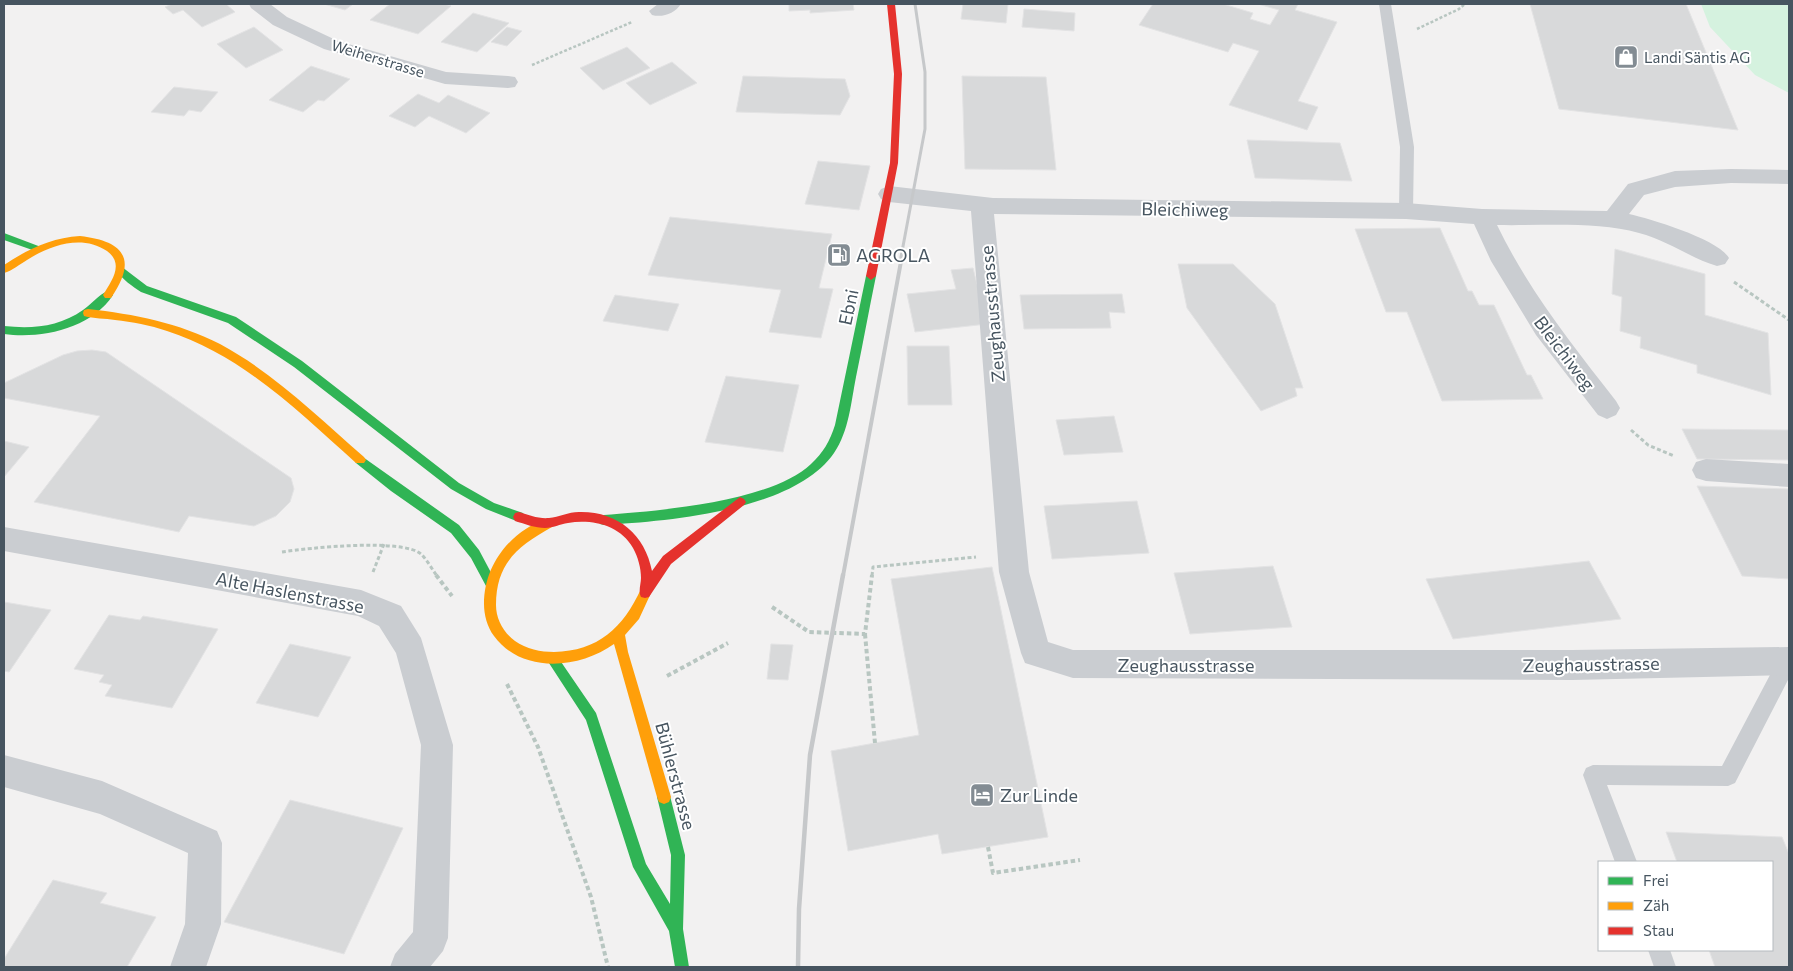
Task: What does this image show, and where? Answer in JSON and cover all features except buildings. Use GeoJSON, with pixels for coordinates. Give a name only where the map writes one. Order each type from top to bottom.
{"type":"FeatureCollection","features":[{"type":"Feature","properties":{"kind":"main road","name":"Ebni"},"geometry":{"type":"LineString","coordinates":[[602,520],[636,519],[741,501],[789,484],[816,469],[833,448],[840,430],[894,163],[898,74],[891,4]]}},
{"type":"Feature","properties":{"kind":"main road"},"geometry":{"type":"LineString","coordinates":[[4,236],[38,249]]}},
{"type":"Feature","properties":{"kind":"main road"},"geometry":{"type":"LineString","coordinates":[[4,270],[17,260],[38,249],[59,242],[81,239],[99,242],[112,248],[120,258],[122,271],[130,281],[145,289],[228,318],[270,344],[439,475],[490,506],[548,523]]}},
{"type":"Feature","properties":{"kind":"main road"},"geometry":{"type":"LineString","coordinates":[[4,330],[18,333],[36,332],[71,322],[88,313],[105,299],[116,285],[122,271]]}},
{"type":"Feature","properties":{"kind":"main road"},"geometry":{"type":"LineString","coordinates":[[88,313],[118,315],[167,326],[208,343],[256,372],[386,482],[455,529],[479,558],[490,582]]}},
{"type":"Feature","properties":{"kind":"main road","name":"Ebni"},"geometry":{"type":"LineString","coordinates":[[647,588],[667,560],[741,501]]}},
{"type":"Feature","properties":{"kind":"main road"},"geometry":{"type":"LineString","coordinates":[[580,517],[602,520],[624,529],[639,544],[647,564],[647,588],[642,604],[633,620],[619,635],[599,648],[577,657],[553,660],[528,656],[508,644],[494,626],[488,605],[490,582],[502,558],[522,538],[548,523],[580,517]]}},
{"type":"Feature","properties":{"kind":"main road","name":"Bühlerstrasse"},"geometry":{"type":"LineString","coordinates":[[619,635],[622,652],[655,761],[678,855],[676,929],[682,967]]}},
{"type":"Feature","properties":{"kind":"main road","name":"Bühlerstrasse"},"geometry":{"type":"LineString","coordinates":[[553,660],[591,717],[640,867],[676,929]]}},
{"type":"Feature","properties":{"kind":"street","name":"Weiherstrasse"},"geometry":{"type":"LineString","coordinates":[[258,4],[280,21],[331,45],[445,78],[499,81]]}},
{"type":"Feature","properties":{"kind":"street"},"geometry":{"type":"LineString","coordinates":[[1612,219],[1636,189],[1675,178],[1731,176],[1789,177]]}},
{"type":"Feature","properties":{"kind":"street","name":"Bleichiweg"},"geometry":{"type":"LineString","coordinates":[[889,194],[982,206],[1406,212],[1482,217],[1612,219],[1645,226],[1683,240],[1717,258]]}},
{"type":"Feature","properties":{"kind":"street","name":"Zeughausstrasse"},"geometry":{"type":"LineString","coordinates":[[982,206],[1014,572],[1036,653],[1073,664],[1572,666],[1789,661]]}},
{"type":"Feature","properties":{"kind":"street","name":"Bleichiweg"},"geometry":{"type":"LineString","coordinates":[[1482,217],[1503,261],[1545,328],[1607,408]]}},
{"type":"Feature","properties":{"kind":"street"},"geometry":{"type":"LineString","coordinates":[[1706,470],[1789,476]]}},
{"type":"Feature","properties":{"kind":"street","name":"Alte Haslenstrasse"},"geometry":{"type":"LineString","coordinates":[[4,539],[361,603],[390,616],[410,648],[437,745],[430,938],[408,967]]}},
{"type":"Feature","properties":{"kind":"street"},"geometry":{"type":"LineString","coordinates":[[4,772],[102,798],[205,843],[203,924],[188,967]]}},
{"type":"Feature","properties":{"kind":"lane"},"geometry":{"type":"LineString","coordinates":[[1385,4],[1407,147],[1406,212]]}},
{"type":"Feature","properties":{"kind":"lane"},"geometry":{"type":"LineString","coordinates":[[1626,861],[1593,775],[1728,776],[1789,661]]}},
{"type":"Feature","properties":{"kind":"lane"},"geometry":{"type":"LineString","coordinates":[[1659,951],[1666,967]]}},
{"type":"Feature","properties":{"kind":"path"},"geometry":{"type":"LineString","coordinates":[[1410,32],[1465,4]]}},
{"type":"Feature","properties":{"kind":"path"},"geometry":{"type":"LineString","coordinates":[[499,81],[666,7]]}},
{"type":"Feature","properties":{"kind":"path"},"geometry":{"type":"LineString","coordinates":[[1717,258],[1716,270],[1789,320]]}},
{"type":"Feature","properties":{"kind":"path"},"geometry":{"type":"LineString","coordinates":[[379,556],[384,544]]}},
{"type":"Feature","properties":{"kind":"path"},"geometry":{"type":"LineString","coordinates":[[875,744],[865,634],[873,567],[985,556]]}},
{"type":"Feature","properties":{"kind":"path"},"geometry":{"type":"LineString","coordinates":[[772,607],[809,632],[865,634]]}},
{"type":"Feature","properties":{"kind":"path"},"geometry":{"type":"LineString","coordinates":[[659,680],[728,643]]}},
{"type":"Feature","properties":{"kind":"path"},"geometry":{"type":"LineString","coordinates":[[988,847],[993,874],[1080,860]]}},
{"type":"Feature","properties":{"kind":"green space"},"geometry":{"type":"Polygon","coordinates":[[[1701,4],[1789,4],[1789,93],[1755,75],[1710,27],[1701,4]]]}},
{"type":"Feature","properties":{"kind":"railway"},"geometry":{"type":"LineString","coordinates":[[901,257],[925,129],[925,72],[915,4]]}},
{"type":"Feature","properties":{"kind":"railway"},"geometry":{"type":"LineString","coordinates":[[843,576],[902,256]]}},
{"type":"Feature","properties":{"kind":"railway"},"geometry":{"type":"LineString","coordinates":[[798,967],[799,909],[810,755],[843,575]]}},
{"type":"Feature","properties":{"kind":"traffic: fast"},"geometry":{"type":"LineString","coordinates":[[4,236],[38,249]]}},
{"type":"Feature","properties":{"kind":"traffic: fast"},"geometry":{"type":"LineString","coordinates":[[122,271],[144,289],[232,320],[298,364],[455,486],[490,506],[519,517]]}},
{"type":"Feature","properties":{"kind":"traffic: fast"},"geometry":{"type":"LineString","coordinates":[[604,520],[693,511],[727,504],[760,495],[790,483],[814,468],[830,450],[841,425],[871,276]]}},
{"type":"Feature","properties":{"kind":"traffic: fast"},"geometry":{"type":"LineString","coordinates":[[4,330],[33,332],[61,326],[86,314],[108,295]]}},
{"type":"Feature","properties":{"kind":"traffic: fast"},"geometry":{"type":"LineString","coordinates":[[360,460],[395,488],[455,529],[475,554],[490,582]]}},
{"type":"Feature","properties":{"kind":"traffic: fast"},"geometry":{"type":"LineString","coordinates":[[553,660],[591,717],[640,867],[676,929]]}},
{"type":"Feature","properties":{"kind":"traffic: fast"},"geometry":{"type":"LineString","coordinates":[[664,797],[678,855],[676,929],[682,967]]}},
{"type":"Feature","properties":{"kind":"traffic: slow"},"geometry":{"type":"LineString","coordinates":[[4,270],[41,248],[58,242],[80,239],[93,241],[105,245],[114,251],[120,259],[121,270],[118,281],[108,295]]}},
{"type":"Feature","properties":{"kind":"traffic: slow"},"geometry":{"type":"LineString","coordinates":[[88,313],[154,323],[180,331],[216,347],[238,360],[281,391],[360,460]]}},
{"type":"Feature","properties":{"kind":"traffic: slow"},"geometry":{"type":"LineString","coordinates":[[548,523],[512,547],[496,569],[492,579],[490,612],[497,631],[510,645],[527,654],[546,658],[567,657],[587,652],[606,643],[625,627],[635,615],[645,593]]}},
{"type":"Feature","properties":{"kind":"traffic: slow"},"geometry":{"type":"LineString","coordinates":[[619,635],[622,652],[664,797]]}},
{"type":"Feature","properties":{"kind":"traffic: jam"},"geometry":{"type":"LineString","coordinates":[[871,276],[894,163],[898,74],[891,4]]}},
{"type":"Feature","properties":{"kind":"traffic: jam"},"geometry":{"type":"LineString","coordinates":[[647,588],[667,560],[740,502]]}},
{"type":"Feature","properties":{"kind":"traffic: jam"},"geometry":{"type":"LineString","coordinates":[[519,517],[545,523],[567,518],[590,517],[602,519],[622,528],[637,544],[644,560],[647,579],[645,593]]}},
{"type":"Feature","properties":{"kind":"place","name":"Landi Säntis AG"},"geometry":{"type":"Point","coordinates":[1626,57]}},
{"type":"Feature","properties":{"kind":"place","name":"AGROLA"},"geometry":{"type":"Point","coordinates":[839,255]}},
{"type":"Feature","properties":{"kind":"place","name":"Zur Linde"},"geometry":{"type":"Point","coordinates":[982,795]}}]}
